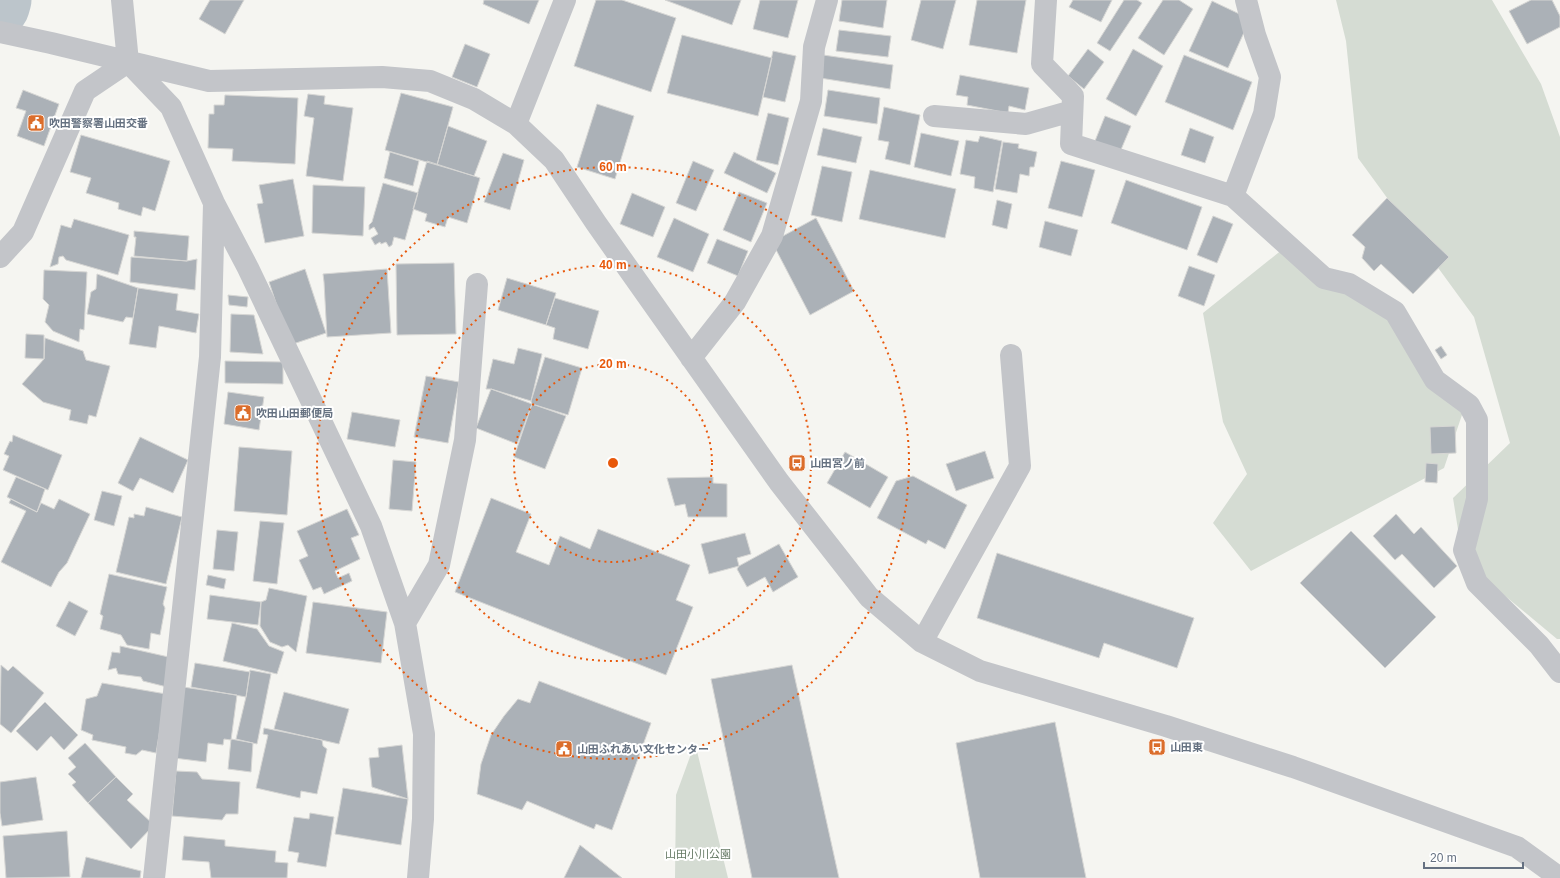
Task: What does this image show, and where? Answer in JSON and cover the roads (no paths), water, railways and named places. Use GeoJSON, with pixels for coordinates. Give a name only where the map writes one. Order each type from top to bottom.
{"type":"FeatureCollection","features":[{"type":"Feature","properties":{"kind":"street"},"geometry":{"type":"LineString","coordinates":[[122,0],[128,62],[171,108],[214,203],[248,268],[371,526],[405,623],[424,734],[423,820],[418,878]]}},
{"type":"Feature","properties":{"kind":"street"},"geometry":{"type":"LineString","coordinates":[[516,124],[565,0]]}},
{"type":"Feature","properties":{"kind":"street"},"geometry":{"type":"LineString","coordinates":[[691,358],[735,302],[772,236],[811,100],[814,47],[826,0]]}},
{"type":"Feature","properties":{"kind":"street"},"geometry":{"type":"LineString","coordinates":[[1046,0],[1042,64],[1073,96],[1071,144],[1233,196],[1324,278],[1349,284],[1395,312],[1435,380],[1469,405],[1478,420],[1477,498],[1464,550],[1477,583],[1539,645],[1560,672]]}},
{"type":"Feature","properties":{"kind":"street"},"geometry":{"type":"LineString","coordinates":[[1233,196],[1264,114],[1270,77],[1255,35],[1246,0]]}},
{"type":"Feature","properties":{"kind":"street"},"geometry":{"type":"LineString","coordinates":[[0,32],[209,81],[382,76],[430,81],[474,99],[516,124],[554,160],[779,482],[869,597],[922,642],[980,671],[1166,726],[1293,767],[1517,847],[1560,878]]}},
{"type":"Feature","properties":{"kind":"street"},"geometry":{"type":"LineString","coordinates":[[0,257],[22,232],[85,91],[128,62]]}},
{"type":"Feature","properties":{"kind":"street"},"geometry":{"type":"LineString","coordinates":[[934,116],[1026,124],[1072,111]]}},
{"type":"Feature","properties":{"kind":"street"},"geometry":{"type":"LineString","coordinates":[[154,878],[210,357],[214,203]]}},
{"type":"Feature","properties":{"kind":"street"},"geometry":{"type":"LineString","coordinates":[[405,623],[439,565],[465,440],[477,284]]}},
{"type":"Feature","properties":{"kind":"street"},"geometry":{"type":"LineString","coordinates":[[922,642],[1020,466],[1010,355]]}},
{"type":"Feature","properties":{"kind":"waterway"},"geometry":{"type":"LineString","coordinates":[[0,7],[2,0]]}},
{"type":"Feature","properties":{"kind":"place","name":"吹田警察署山田交番"},"geometry":{"type":"Point","coordinates":[36,123]}},
{"type":"Feature","properties":{"kind":"place","name":"吹田山田郵便局"},"geometry":{"type":"Point","coordinates":[243,413]}},
{"type":"Feature","properties":{"kind":"place","name":"山田宮ノ前"},"geometry":{"type":"Point","coordinates":[797,463]}},
{"type":"Feature","properties":{"kind":"place","name":"山田東"},"geometry":{"type":"Point","coordinates":[1157,747]}},
{"type":"Feature","properties":{"kind":"place","name":"山田ふれあい文化センター"},"geometry":{"type":"Point","coordinates":[564,749]}},
{"type":"Feature","properties":{"kind":"park label","name":"山田小川公園"},"geometry":{"type":"Point","coordinates":[698,854]}}]}
